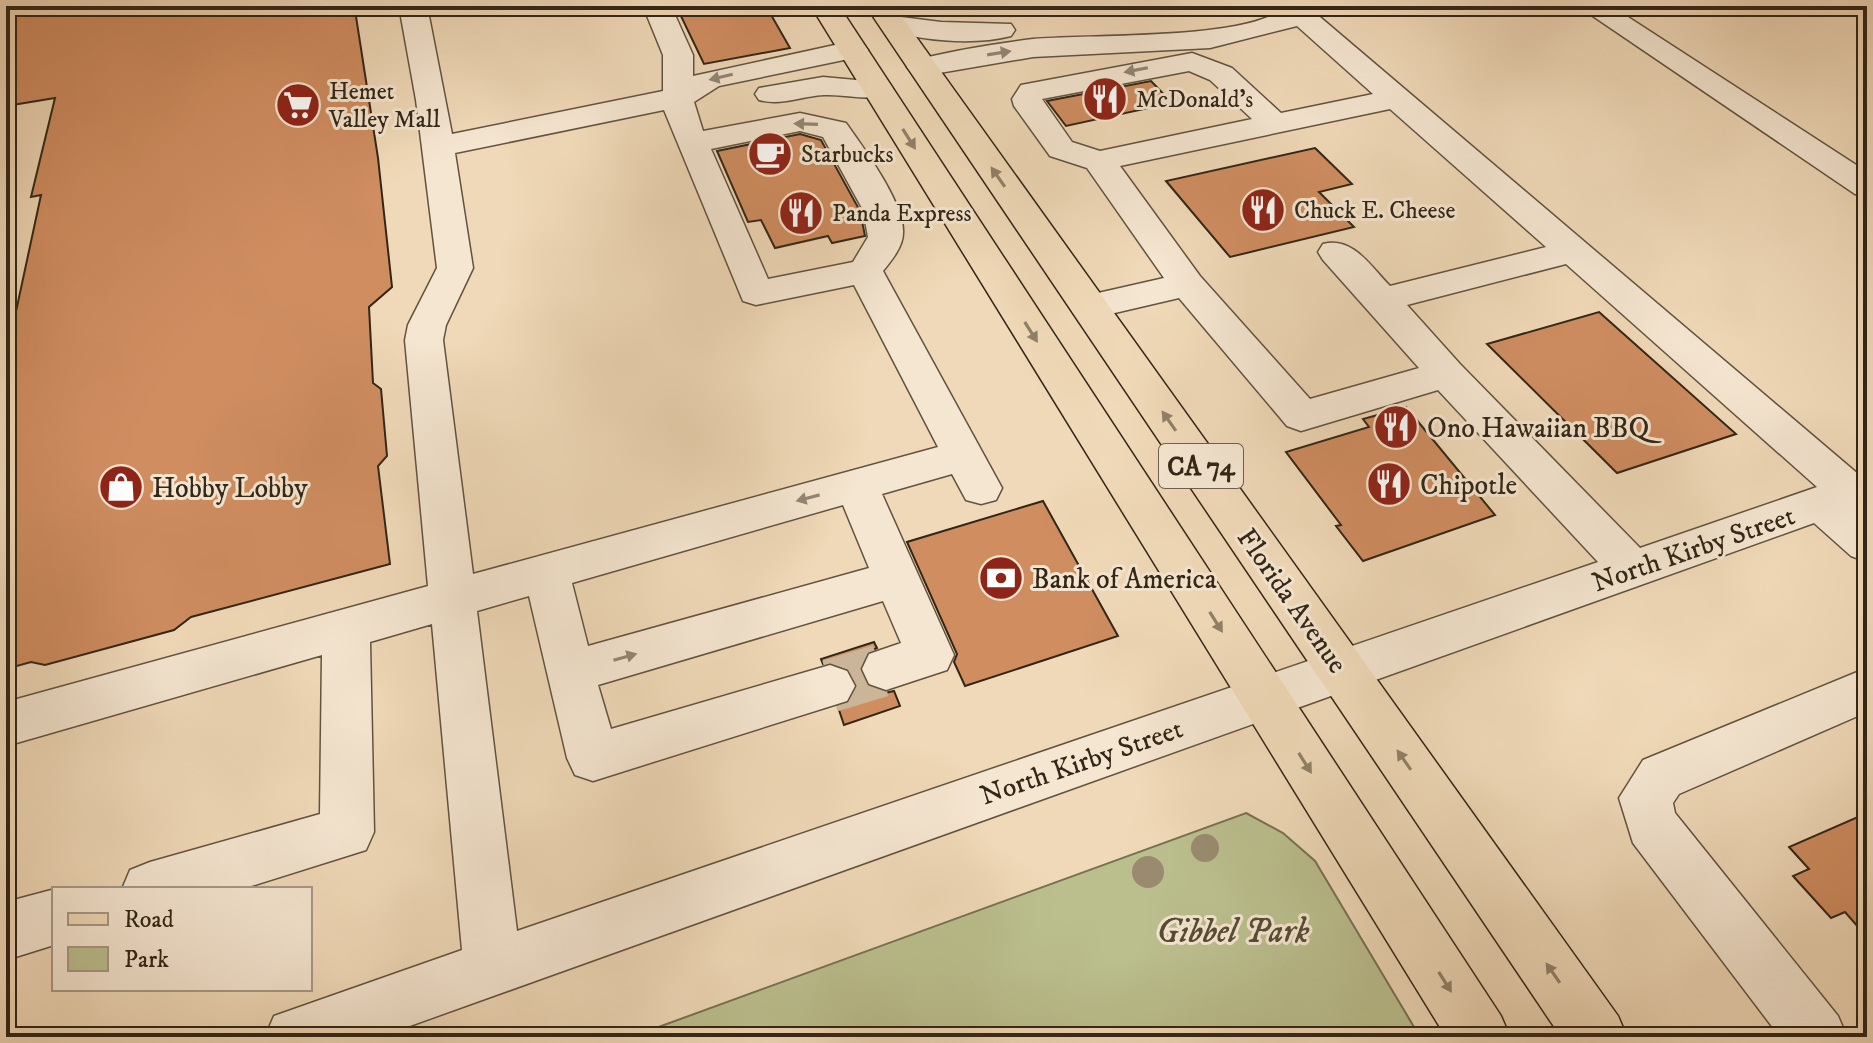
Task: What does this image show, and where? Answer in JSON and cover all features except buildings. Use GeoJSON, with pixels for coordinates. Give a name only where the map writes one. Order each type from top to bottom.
{"type":"FeatureCollection","features":[{"type":"Feature","properties":{"kind":"main road"},"geometry":{"type":"LineString","coordinates":[[825,6],[1480,1037]]}},
{"type":"Feature","properties":{"kind":"main road"},"geometry":{"type":"LineString","coordinates":[[846,6],[859,25],[922,67]]}},
{"type":"Feature","properties":{"kind":"main road","name":"Florida Avenue"},"geometry":{"type":"LineString","coordinates":[[886,15],[1597,1037]]}},
{"type":"Feature","properties":{"kind":"main road"},"geometry":{"type":"LineString","coordinates":[[853,50],[904,78],[989,207],[1059,264]]}},
{"type":"Feature","properties":{"kind":"street"},"geometry":{"type":"LineString","coordinates":[[413,6],[455,268],[427,325],[424,340],[449,597],[493,968]]}},
{"type":"Feature","properties":{"kind":"street"},"geometry":{"type":"LineString","coordinates":[[659,6],[678,55],[679,112],[692,143],[756,293],[865,271],[881,248],[886,231],[881,213],[835,130],[800,122],[692,143]]}},
{"type":"Feature","properties":{"kind":"street"},"geometry":{"type":"LineString","coordinates":[[886,15],[986,33],[1024,27],[1169,22],[1253,6]]}},
{"type":"Feature","properties":{"kind":"street"},"geometry":{"type":"LineString","coordinates":[[1592,6],[1867,187]]}},
{"type":"Feature","properties":{"kind":"street"},"geometry":{"type":"LineString","coordinates":[[922,67],[1033,48],[1210,39],[1285,23],[1294,7],[1393,99],[1574,251],[1846,495],[1867,544]]}},
{"type":"Feature","properties":{"kind":"street"},"geometry":{"type":"LineString","coordinates":[[436,147],[681,97],[709,79],[853,50]]}},
{"type":"Feature","properties":{"kind":"street"},"geometry":{"type":"LineString","coordinates":[[1275,124],[1221,74],[1192,62],[1032,91],[1027,99],[1061,149],[1099,161],[1275,124],[1393,99]]}},
{"type":"Feature","properties":{"kind":"street"},"geometry":{"type":"LineString","coordinates":[[681,97],[709,103],[823,86],[878,89]]}},
{"type":"Feature","properties":{"kind":"street"},"geometry":{"type":"LineString","coordinates":[[1099,161],[1187,284],[1240,341],[1301,416],[1446,374]]}},
{"type":"Feature","properties":{"kind":"street"},"geometry":{"type":"LineString","coordinates":[[1382,300],[1574,251]]}},
{"type":"Feature","properties":{"kind":"street"},"geometry":{"type":"LineString","coordinates":[[1336,252],[1446,374],[1632,569]]}},
{"type":"Feature","properties":{"kind":"street"},"geometry":{"type":"LineString","coordinates":[[6,724],[856,485],[972,472],[865,271]]}},
{"type":"Feature","properties":{"kind":"street"},"geometry":{"type":"LineString","coordinates":[[1089,307],[1187,284]]}},
{"type":"Feature","properties":{"kind":"street"},"geometry":{"type":"LineString","coordinates":[[856,485],[930,655],[886,669]]}},
{"type":"Feature","properties":{"kind":"street","name":"North Kirby Street"},"geometry":{"type":"LineString","coordinates":[[295,1037],[1846,495]]}},
{"type":"Feature","properties":{"kind":"street"},"geometry":{"type":"LineString","coordinates":[[560,566],[570,672],[593,758],[830,686]]}},
{"type":"Feature","properties":{"kind":"street"},"geometry":{"type":"LineString","coordinates":[[570,672],[897,579]]}},
{"type":"Feature","properties":{"kind":"street"},"geometry":{"type":"LineString","coordinates":[[157,887],[347,832],[346,626]]}},
{"type":"Feature","properties":{"kind":"street"},"geometry":{"type":"LineString","coordinates":[[1817,1037],[1652,825],[1645,798],[1661,777],[1867,689]]}},
{"type":"Feature","properties":{"kind":"street"},"geometry":{"type":"LineString","coordinates":[[6,931],[52,918]]}},
{"type":"Feature","properties":{"kind":"green space","name":"Gibbel Park"},"geometry":{"type":"Polygon","coordinates":[[[1246,813],[1283,833],[1315,861],[1420,1037],[631,1037],[1246,813]]]}},
{"type":"Feature","properties":{"kind":"tunnel"},"geometry":{"type":"LineString","coordinates":[[830,686],[886,669]]}},
{"type":"Feature","properties":{"kind":"place","name":"McDonald's"},"geometry":{"type":"Point","coordinates":[1105,99]}},
{"type":"Feature","properties":{"kind":"place","name":"Hemet Valley Mall"},"geometry":{"type":"Point","coordinates":[298,105]}},
{"type":"Feature","properties":{"kind":"place","name":"Starbucks"},"geometry":{"type":"Point","coordinates":[770,154]}},
{"type":"Feature","properties":{"kind":"place","name":"Chuck E. Cheese"},"geometry":{"type":"Point","coordinates":[1263,210]}},
{"type":"Feature","properties":{"kind":"place","name":"Panda Express"},"geometry":{"type":"Point","coordinates":[801,213]}},
{"type":"Feature","properties":{"kind":"place","name":"Ono Hawaiian BBQ"},"geometry":{"type":"Point","coordinates":[1396,427]}},
{"type":"Feature","properties":{"kind":"place","name":"Chipotle"},"geometry":{"type":"Point","coordinates":[1389,484]}},
{"type":"Feature","properties":{"kind":"place","name":"Hobby Lobby"},"geometry":{"type":"Point","coordinates":[121,487]}},
{"type":"Feature","properties":{"kind":"place","name":"Bank of America"},"geometry":{"type":"Point","coordinates":[1001,578]}}]}
